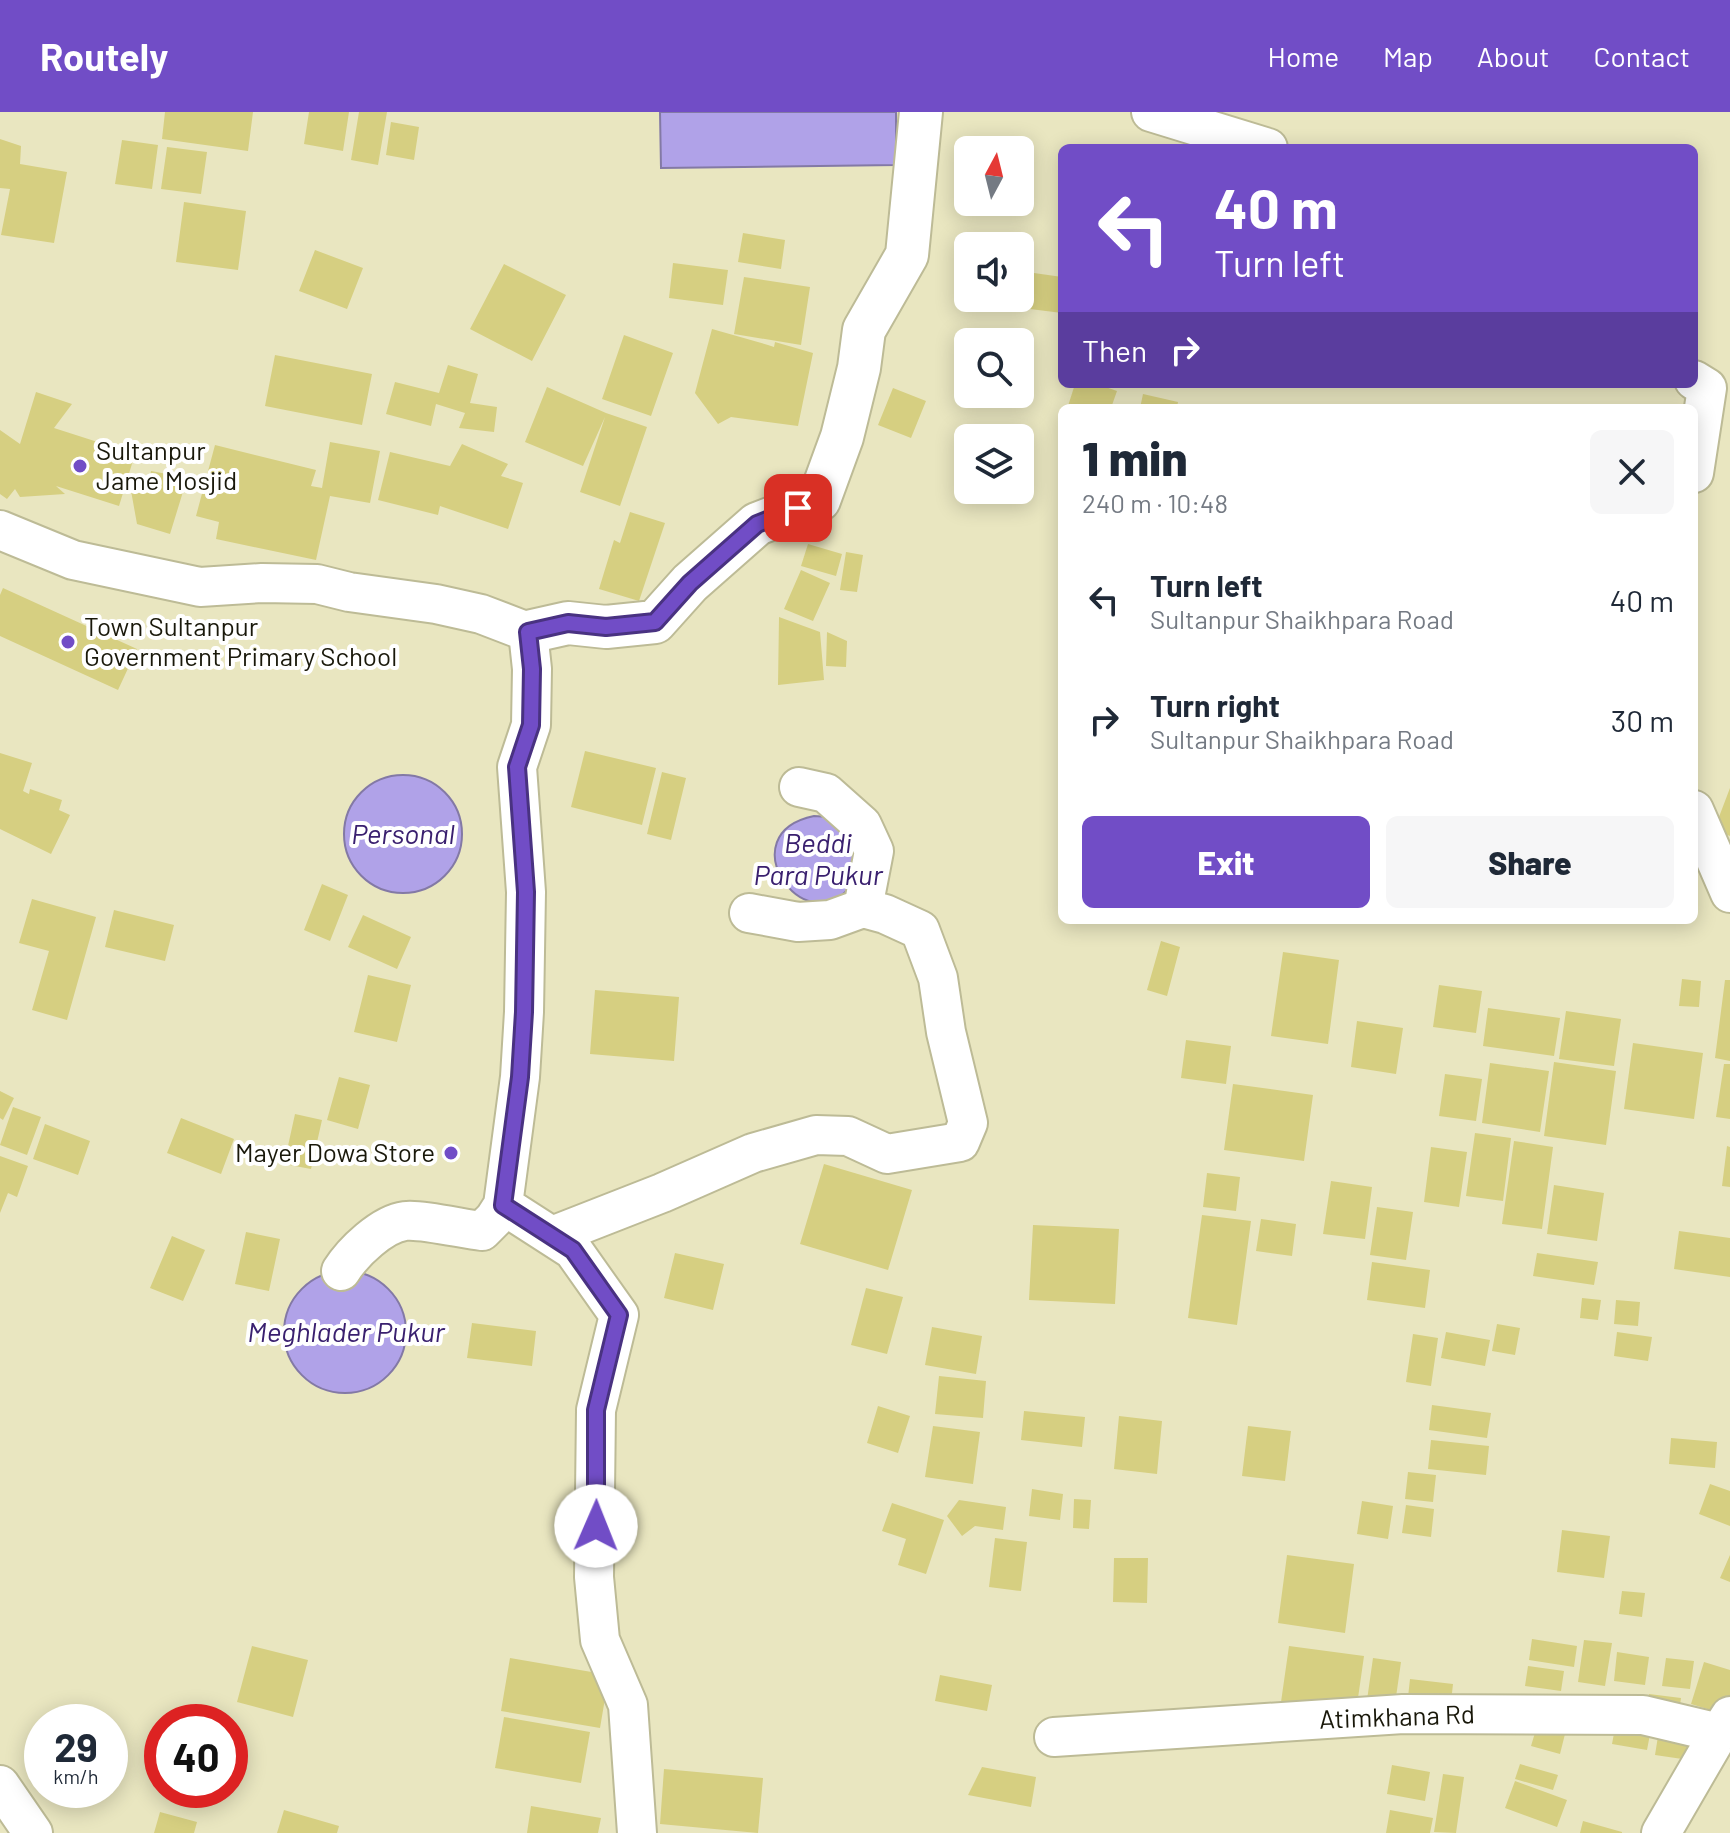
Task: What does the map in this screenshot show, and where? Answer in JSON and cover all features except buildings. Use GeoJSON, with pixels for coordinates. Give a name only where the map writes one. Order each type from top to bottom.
{"type":"FeatureCollection","features":[{"type":"Feature","properties":{"kind":"main road"},"geometry":{"type":"LineString","coordinates":[[528,632],[568,623],[606,627],[655,622],[690,583],[757,524],[819,500],[842,437],[859,368],[864,330],[907,255],[921,112]]}},
{"type":"Feature","properties":{"kind":"street"},"geometry":{"type":"LineString","coordinates":[[1151,112],[1255,144]]}},
{"type":"Feature","properties":{"kind":"street"},"geometry":{"type":"LineString","coordinates":[[1698,382],[1707,388],[1698,447]]}},
{"type":"Feature","properties":{"kind":"street"},"geometry":{"type":"LineString","coordinates":[[0,530],[73,560],[200,587],[262,583],[317,584],[481,614],[528,632],[532,669],[531,725],[517,767],[526,892],[524,1012],[520,1077],[503,1205],[482,1231],[404,1221],[378,1234],[352,1254],[341,1271]]}},
{"type":"Feature","properties":{"kind":"street"},"geometry":{"type":"LineString","coordinates":[[799,787],[826,793],[862,825],[874,851],[863,908]]}},
{"type":"Feature","properties":{"kind":"street"},"geometry":{"type":"LineString","coordinates":[[1698,819],[1730,893]]}},
{"type":"Feature","properties":{"kind":"street"},"geometry":{"type":"LineString","coordinates":[[552,1236],[753,1153],[816,1135],[848,1136],[887,1154],[960,1142],[968,1123],[946,1032],[938,978],[920,930],[863,908],[830,920],[809,921],[749,913]]}},
{"type":"Feature","properties":{"kind":"street"},"geometry":{"type":"LineString","coordinates":[[503,1205],[573,1250],[619,1315],[596,1410],[594,1577],[600,1640],[628,1705],[637,1833]]}},
{"type":"Feature","properties":{"kind":"street"},"geometry":{"type":"LineString","coordinates":[[608,1579],[607,1410],[628,1317]]}},
{"type":"Feature","properties":{"kind":"street","name":"Atimkhana Rd"},"geometry":{"type":"LineString","coordinates":[[1054,1737],[1403,1714],[1643,1715],[1724,1724]]}},
{"type":"Feature","properties":{"kind":"street"},"geometry":{"type":"LineString","coordinates":[[1661,1833],[1724,1724]]}},
{"type":"Feature","properties":{"kind":"street"},"geometry":{"type":"LineString","coordinates":[[0,1785],[33,1833]]}},
{"type":"Feature","properties":{"kind":"water"},"geometry":{"type":"Polygon","coordinates":[[[660,112],[896,112],[896,165],[661,168],[660,112]]]}},
{"type":"Feature","properties":{"kind":"water","name":"Personal"},"geometry":{"type":"Polygon","coordinates":[[[403,775],[436,785],[452,801],[462,834],[452,867],[436,883],[403,893],[370,883],[354,867],[344,834],[354,801],[370,785],[403,775]]]}},
{"type":"Feature","properties":{"kind":"water","name":"Beddi Para Pukur"},"geometry":{"type":"Polygon","coordinates":[[[814,816],[829,817],[859,846],[855,874],[849,888],[831,901],[812,902],[795,894],[782,879],[775,861],[777,842],[789,826],[814,816]]]}},
{"type":"Feature","properties":{"kind":"water","name":"Meghlader Pukur"},"geometry":{"type":"Polygon","coordinates":[[[345,1271],[368,1276],[388,1289],[401,1309],[406,1332],[401,1355],[388,1375],[368,1388],[345,1393],[322,1388],[302,1375],[289,1355],[284,1332],[289,1309],[302,1289],[322,1276],[345,1271]]]}},
{"type":"Feature","properties":{"kind":"place","name":"Sultanpur Jame Mosjid"},"geometry":{"type":"Point","coordinates":[80,466]}},
{"type":"Feature","properties":{"kind":"place","name":"Town Sultanpur Government Primary School"},"geometry":{"type":"Point","coordinates":[68,642]}},
{"type":"Feature","properties":{"kind":"place","name":"Mayer Dowa Store"},"geometry":{"type":"Point","coordinates":[451,1153]}},
{"type":"Feature","properties":{"kind":"route"},"geometry":{"type":"LineString","coordinates":[[596,1526],[596,1410],[619,1315],[573,1250],[503,1205],[520,1077],[524,1012],[526,892],[517,767],[531,725],[532,669],[528,632],[568,623],[606,627],[655,622],[690,583],[757,524],[798,508]]}}]}
